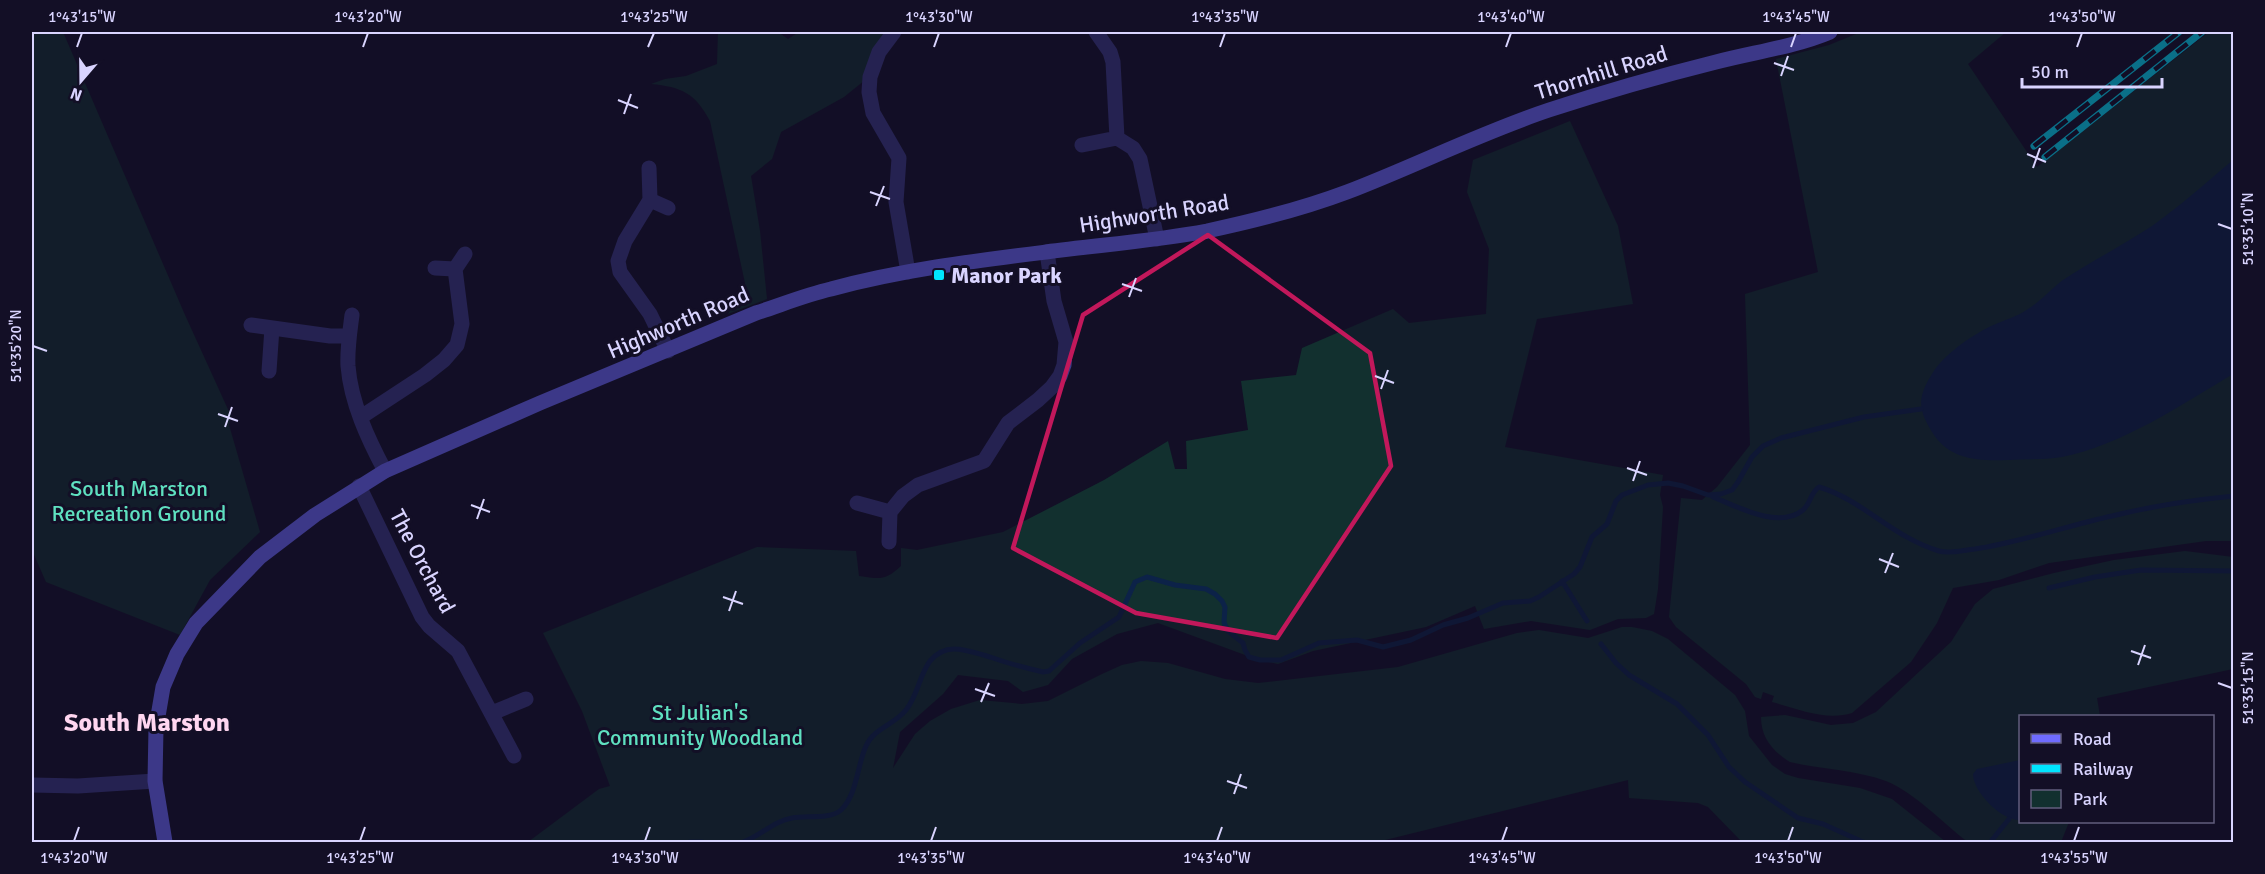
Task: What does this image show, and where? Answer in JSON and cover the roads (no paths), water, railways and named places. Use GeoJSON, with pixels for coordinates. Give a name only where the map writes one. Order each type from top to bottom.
{"type":"FeatureCollection","features":[{"type":"Feature","properties":{"kind":"street"},"geometry":{"type":"LineString","coordinates":[[894,32],[879,52],[870,77],[869,92],[873,113],[899,158],[896,202],[908,272]]}},
{"type":"Feature","properties":{"kind":"street"},"geometry":{"type":"LineString","coordinates":[[1096,32],[1110,52],[1113,62],[1117,138]]}},
{"type":"Feature","properties":{"kind":"street","name":"Thornhill Road"},"geometry":{"type":"LineString","coordinates":[[1457,144],[1529,117],[1595,96],[1716,62],[1809,40],[1830,32]]}},
{"type":"Feature","properties":{"kind":"street"},"geometry":{"type":"LineString","coordinates":[[1082,145],[1117,138],[1133,148],[1140,159],[1157,239]]}},
{"type":"Feature","properties":{"kind":"street","name":"Highworth Road"},"geometry":{"type":"LineString","coordinates":[[165,843],[154,781],[156,728],[163,687],[177,654],[209,607],[260,557],[315,515],[385,471],[540,403],[792,300],[832,288],[908,272],[1157,239],[1239,224],[1326,200],[1407,168],[1457,144]]}},
{"type":"Feature","properties":{"kind":"street"},"geometry":{"type":"LineString","coordinates":[[649,168],[650,200],[625,241],[618,261],[620,272],[650,314],[668,351]]}},
{"type":"Feature","properties":{"kind":"street"},"geometry":{"type":"LineString","coordinates":[[650,200],[668,208]]}},
{"type":"Feature","properties":{"kind":"street"},"geometry":{"type":"LineString","coordinates":[[889,542],[890,512],[903,496],[918,485],[984,461],[1008,423],[1038,400],[1060,376],[1064,365],[1066,342],[1054,301],[1047,252]]}},
{"type":"Feature","properties":{"kind":"street"},"geometry":{"type":"LineString","coordinates":[[361,417],[425,375],[444,360],[457,345],[462,324],[455,269],[465,254]]}},
{"type":"Feature","properties":{"kind":"street"},"geometry":{"type":"LineString","coordinates":[[435,268],[455,269]]}},
{"type":"Feature","properties":{"kind":"street"},"geometry":{"type":"LineString","coordinates":[[352,315],[348,365],[350,380],[370,443],[385,471]]}},
{"type":"Feature","properties":{"kind":"street"},"geometry":{"type":"LineString","coordinates":[[251,324],[349,336]]}},
{"type":"Feature","properties":{"kind":"street"},"geometry":{"type":"LineString","coordinates":[[269,371],[272,328]]}},
{"type":"Feature","properties":{"kind":"street","name":"The Orchard"},"geometry":{"type":"LineString","coordinates":[[359,486],[422,617],[458,651],[514,756]]}},
{"type":"Feature","properties":{"kind":"street"},"geometry":{"type":"LineString","coordinates":[[857,503],[890,512]]}},
{"type":"Feature","properties":{"kind":"street"},"geometry":{"type":"LineString","coordinates":[[492,713],[526,699]]}},
{"type":"Feature","properties":{"kind":"street"},"geometry":{"type":"LineString","coordinates":[[32,785],[78,786],[154,781]]}},
{"type":"Feature","properties":{"kind":"water"},"geometry":{"type":"Polygon","coordinates":[[[2233,160],[2233,374],[2150,423],[2084,452],[2042,459],[1986,460],[1965,457],[1939,441],[1927,424],[1921,403],[1927,382],[1943,359],[1975,335],[2024,312],[2063,280],[2152,226],[2233,160]]]}},
{"type":"Feature","properties":{"kind":"water"},"geometry":{"type":"Polygon","coordinates":[[[2019,760],[2019,820],[1997,811],[1983,797],[1974,781],[1973,774],[1977,769],[2019,760]]]}},
{"type":"Feature","properties":{"kind":"waterway"},"geometry":{"type":"LineString","coordinates":[[743,842],[785,820],[831,815],[841,810],[850,796],[866,746],[874,735],[906,710],[930,661],[944,651],[963,650],[1030,669],[1049,671],[1080,643],[1119,617],[1135,582],[1147,577],[1175,585],[1206,589],[1215,594],[1225,607],[1224,622],[1227,630],[1243,643],[1249,657],[1260,660],[1281,660],[1319,643],[1357,640],[1383,647],[1411,640],[1443,625],[1468,618],[1503,603],[1530,601],[1539,597],[1574,574],[1580,567],[1592,537],[1607,524],[1616,501],[1622,495],[1648,485],[1668,483],[1708,495],[1721,494],[1732,490],[1752,457],[1763,446],[1781,438],[1864,417],[1921,409]]}},
{"type":"Feature","properties":{"kind":"waterway"},"geometry":{"type":"LineString","coordinates":[[1713,497],[1758,514],[1782,518],[1793,516],[1803,510],[1819,487],[1850,501],[1922,545],[1948,552],[2010,542],[2142,509],[2234,496]]}},
{"type":"Feature","properties":{"kind":"waterway"},"geometry":{"type":"LineString","coordinates":[[2049,588],[2095,577],[2141,570],[2234,571]]}},
{"type":"Feature","properties":{"kind":"waterway"},"geometry":{"type":"LineString","coordinates":[[1562,581],[1587,621]]}},
{"type":"Feature","properties":{"kind":"waterway"},"geometry":{"type":"LineString","coordinates":[[1601,644],[1629,675],[1677,704],[1708,735],[1729,767],[1745,782],[1798,818],[1823,824],[1863,842]]}},
{"type":"Feature","properties":{"kind":"waterway"},"geometry":{"type":"LineString","coordinates":[[1992,840],[2009,819]]}},
{"type":"Feature","properties":{"kind":"waterway"},"geometry":{"type":"LineString","coordinates":[[690,842],[702,842]]}},
{"type":"Feature","properties":{"kind":"railway"},"geometry":{"type":"LineString","coordinates":[[2034,146],[2179,32]]}},
{"type":"Feature","properties":{"kind":"railway"},"geometry":{"type":"LineString","coordinates":[[2045,157],[2202,32]]}},
{"type":"Feature","properties":{"kind":"place","name":"Manor Park"},"geometry":{"type":"Point","coordinates":[939,275]}},
{"type":"Feature","properties":{"kind":"district","name":"South Marston"},"geometry":{"type":"Point","coordinates":[147,722]}},
{"type":"Feature","properties":{"kind":"park label","name":"South Marston Recreation Ground"},"geometry":{"type":"Point","coordinates":[139,500]}},
{"type":"Feature","properties":{"kind":"park label","name":"St Julian's Community Woodland"},"geometry":{"type":"Point","coordinates":[700,724]}}]}
